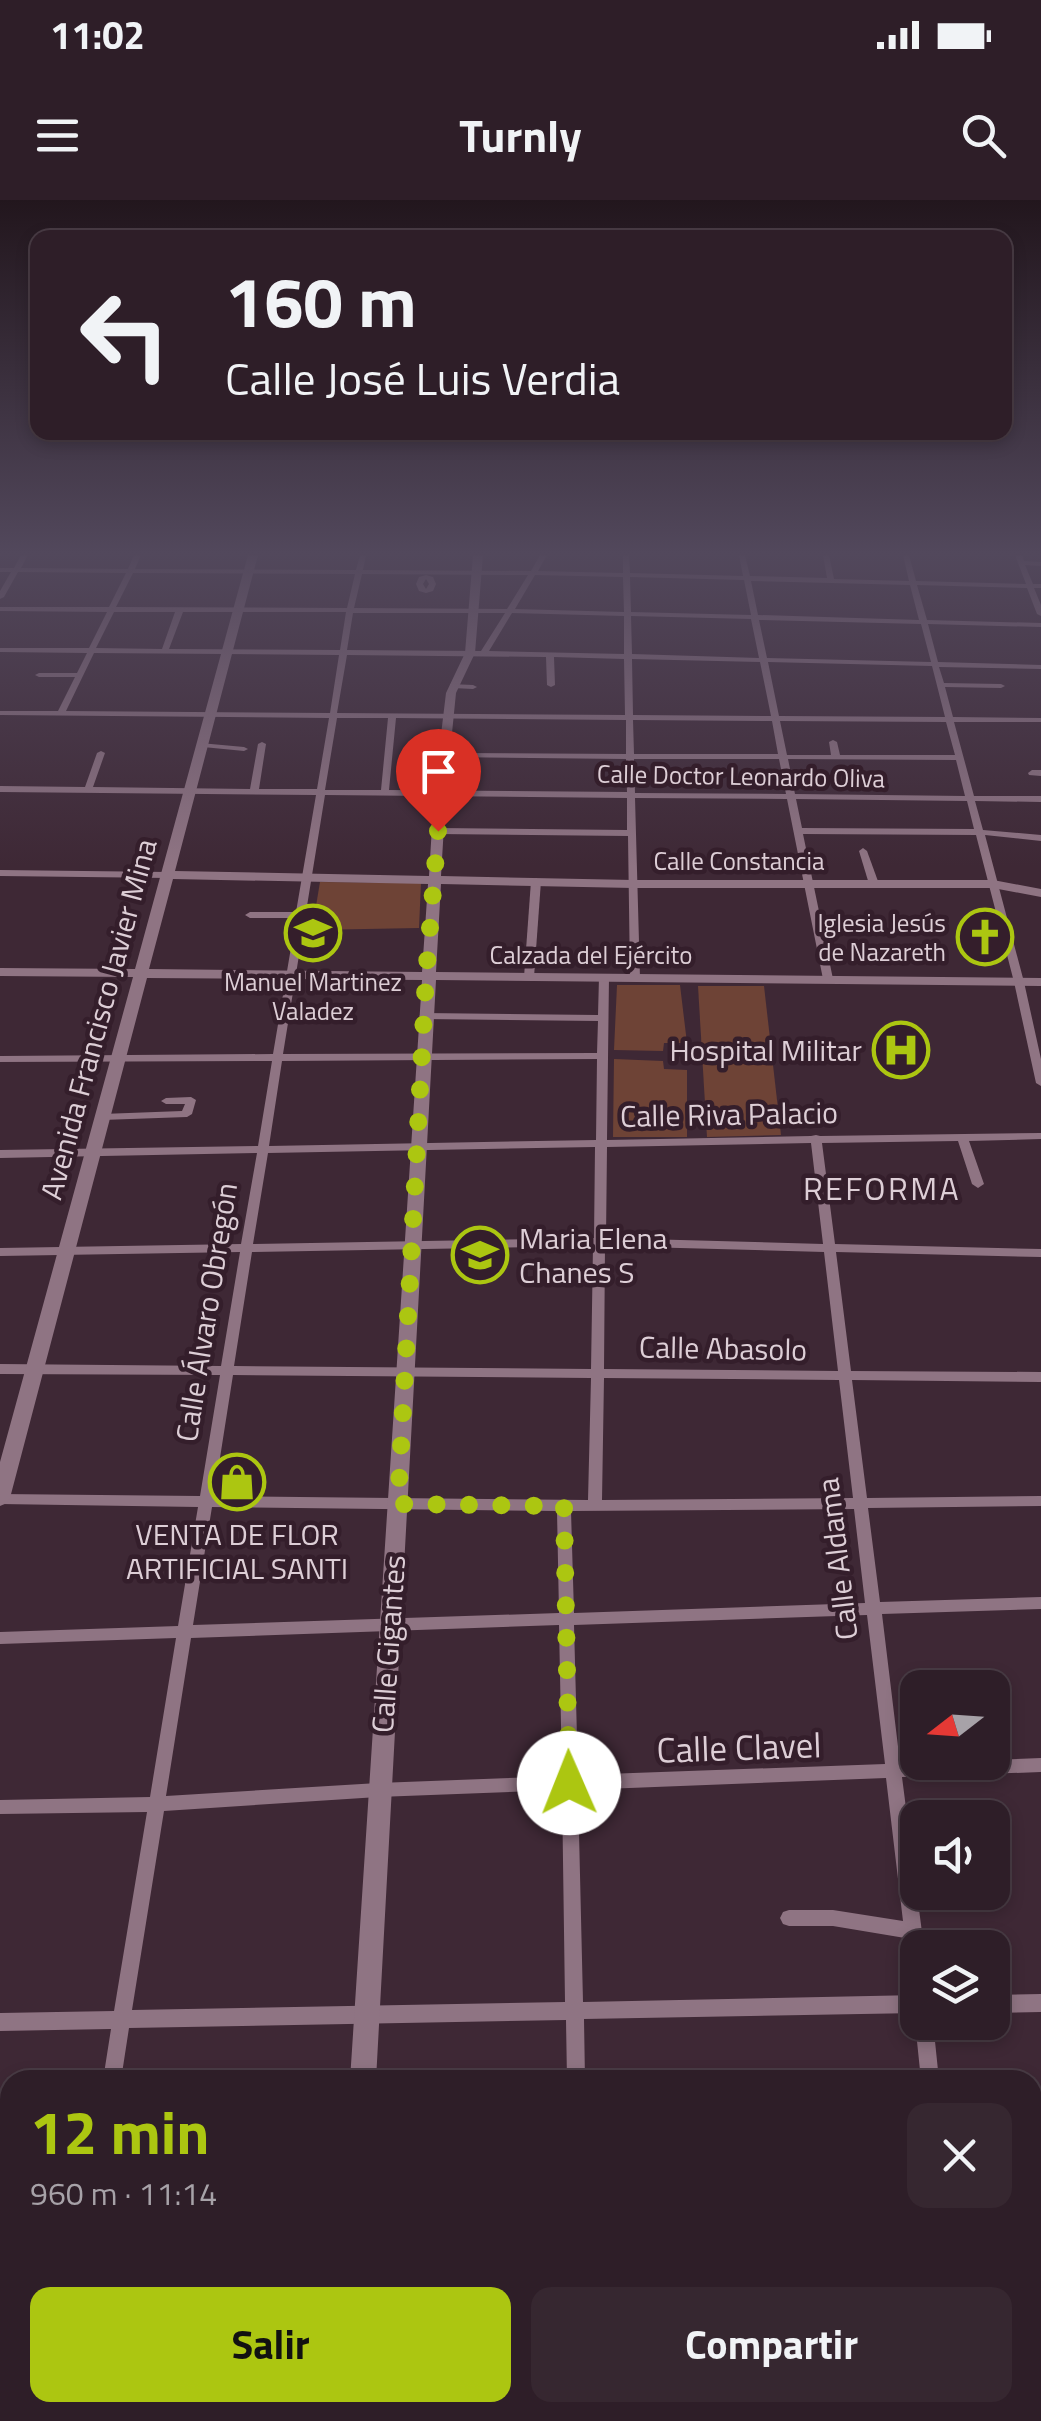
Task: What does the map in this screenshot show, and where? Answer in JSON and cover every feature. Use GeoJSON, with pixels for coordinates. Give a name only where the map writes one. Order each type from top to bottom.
{"type":"FeatureCollection","features":[{"type":"Feature","properties":{"kind":"main road","name":"Avenida Francisco Javier Mina"},"geometry":{"type":"LineString","coordinates":[[0,1499],[226,659]]}},
{"type":"Feature","properties":{"kind":"main road","name":"Calle Gigantes"},"geometry":{"type":"LineString","coordinates":[[364,2070],[426,976],[448,717],[453,686],[472,659]]}},
{"type":"Feature","properties":{"kind":"main road","name":"Calle Constancia"},"geometry":{"type":"LineString","coordinates":[[168,875],[632,884],[993,884],[1041,893]]}},
{"type":"Feature","properties":{"kind":"main road","name":"Calzada del Ejército"},"geometry":{"type":"LineString","coordinates":[[0,972],[1041,982]]}},
{"type":"Feature","properties":{"kind":"street"},"geometry":{"type":"LineString","coordinates":[[62,714],[89,659]]}},
{"type":"Feature","properties":{"kind":"street","name":"Calle Álvaro Obregón"},"geometry":{"type":"LineString","coordinates":[[114,2070],[343,659]]}},
{"type":"Feature","properties":{"kind":"street"},"geometry":{"type":"LineString","coordinates":[[550,659],[551,684]]}},
{"type":"Feature","properties":{"kind":"street"},"geometry":{"type":"LineString","coordinates":[[628,659],[635,978]]}},
{"type":"Feature","properties":{"kind":"street"},"geometry":{"type":"LineString","coordinates":[[718,659],[1041,667]]}},
{"type":"Feature","properties":{"kind":"street"},"geometry":{"type":"LineString","coordinates":[[934,659],[1020,982],[1040,1075]]}},
{"type":"Feature","properties":{"kind":"street"},"geometry":{"type":"LineString","coordinates":[[764,660],[828,979]]}},
{"type":"Feature","properties":{"kind":"street"},"geometry":{"type":"LineString","coordinates":[[40,675],[81,675]]}},
{"type":"Feature","properties":{"kind":"street"},"geometry":{"type":"LineString","coordinates":[[453,686],[473,686]]}},
{"type":"Feature","properties":{"kind":"street"},"geometry":{"type":"LineString","coordinates":[[942,686],[1000,686]]}},
{"type":"Feature","properties":{"kind":"street"},"geometry":{"type":"LineString","coordinates":[[0,713],[1041,720]]}},
{"type":"Feature","properties":{"kind":"street"},"geometry":{"type":"LineString","coordinates":[[385,792],[392,717]]}},
{"type":"Feature","properties":{"kind":"street"},"geometry":{"type":"LineString","coordinates":[[833,742],[836,756]]}},
{"type":"Feature","properties":{"kind":"street"},"geometry":{"type":"LineString","coordinates":[[254,791],[262,744]]}},
{"type":"Feature","properties":{"kind":"street"},"geometry":{"type":"LineString","coordinates":[[204,746],[244,748]]}},
{"type":"Feature","properties":{"kind":"street"},"geometry":{"type":"LineString","coordinates":[[88,790],[101,753]]}},
{"type":"Feature","properties":{"kind":"street"},"geometry":{"type":"LineString","coordinates":[[444,754],[961,758]]}},
{"type":"Feature","properties":{"kind":"street","name":"Calle Doctor Leonardo Oliva"},"geometry":{"type":"LineString","coordinates":[[0,789],[1041,799]]}},
{"type":"Feature","properties":{"kind":"street"},"geometry":{"type":"LineString","coordinates":[[438,831],[632,833]]}},
{"type":"Feature","properties":{"kind":"street"},"geometry":{"type":"LineString","coordinates":[[797,831],[980,832],[1041,838]]}},
{"type":"Feature","properties":{"kind":"street"},"geometry":{"type":"LineString","coordinates":[[862,851],[874,884]]}},
{"type":"Feature","properties":{"kind":"street"},"geometry":{"type":"LineString","coordinates":[[0,873],[168,875]]}},
{"type":"Feature","properties":{"kind":"street"},"geometry":{"type":"LineString","coordinates":[[530,977],[536,881]]}},
{"type":"Feature","properties":{"kind":"street"},"geometry":{"type":"LineString","coordinates":[[250,915],[300,915]]}},
{"type":"Feature","properties":{"kind":"street"},"geometry":{"type":"LineString","coordinates":[[595,1506],[604,977]]}},
{"type":"Feature","properties":{"kind":"street"},"geometry":{"type":"LineString","coordinates":[[424,1016],[604,1018]]}},
{"type":"Feature","properties":{"kind":"street"},"geometry":{"type":"LineString","coordinates":[[0,1059],[603,1056]]}},
{"type":"Feature","properties":{"kind":"street"},"geometry":{"type":"LineString","coordinates":[[102,1117],[187,1114],[191,1100],[166,1101]]}},
{"type":"Feature","properties":{"kind":"street"},"geometry":{"type":"LineString","coordinates":[[962,1136],[978,1184]]}},
{"type":"Feature","properties":{"kind":"street","name":"Calle Riva Palacio"},"geometry":{"type":"LineString","coordinates":[[0,1154],[1041,1136]]}},
{"type":"Feature","properties":{"kind":"street","name":"Calle Aldama"},"geometry":{"type":"LineString","coordinates":[[816,1138],[911,1930]]}},
{"type":"Feature","properties":{"kind":"street"},"geometry":{"type":"LineString","coordinates":[[0,1252],[600,1242],[1041,1252]]}},
{"type":"Feature","properties":{"kind":"street","name":"Calle Abasolo"},"geometry":{"type":"LineString","coordinates":[[0,1369],[1041,1377]]}},
{"type":"Feature","properties":{"kind":"street"},"geometry":{"type":"LineString","coordinates":[[0,1499],[564,1506],[1041,1502]]}},
{"type":"Feature","properties":{"kind":"street"},"geometry":{"type":"LineString","coordinates":[[564,1506],[576,2070]]}},
{"type":"Feature","properties":{"kind":"street"},"geometry":{"type":"LineString","coordinates":[[0,1638],[1041,1602]]}},
{"type":"Feature","properties":{"kind":"street","name":"Calle Clavel"},"geometry":{"type":"LineString","coordinates":[[0,1807],[157,1804],[378,1790],[1041,1766]]}},
{"type":"Feature","properties":{"kind":"street"},"geometry":{"type":"LineString","coordinates":[[790,1918],[833,1918],[905,1930]]}},
{"type":"Feature","properties":{"kind":"street"},"geometry":{"type":"LineString","coordinates":[[0,2022],[900,2004]]}},
{"type":"Feature","properties":{"kind":"street"},"geometry":{"type":"LineString","coordinates":[[1010,2004],[1041,2004]]}},
{"type":"Feature","properties":{"kind":"street"},"geometry":{"type":"LineString","coordinates":[[926,2040],[929,2070]]}},
{"type":"Feature","properties":{"kind":"shaded area"},"geometry":{"type":"Polygon","coordinates":[[[320,882],[421,883],[419,928],[312,930],[320,882]]]}},
{"type":"Feature","properties":{"kind":"shaded area"},"geometry":{"type":"Polygon","coordinates":[[[617,985],[680,985],[687,1043],[664,1043],[663,1051],[614,1050],[617,985]]]}},
{"type":"Feature","properties":{"kind":"shaded area"},"geometry":{"type":"Polygon","coordinates":[[[698,986],[764,986],[781,1135],[707,1137],[698,986]]]}},
{"type":"Feature","properties":{"kind":"shaded area"},"geometry":{"type":"Polygon","coordinates":[[[614,1059],[663,1061],[664,1069],[687,1070],[687,1137],[613,1137],[614,1059]]]}},
{"type":"Feature","properties":{"kind":"place","name":"Manuel Martinez Valadez"},"geometry":{"type":"Point","coordinates":[313,933]}},
{"type":"Feature","properties":{"kind":"place","name":"Iglesia Jesús de Nazareth"},"geometry":{"type":"Point","coordinates":[985,937]}},
{"type":"Feature","properties":{"kind":"place","name":"Hospital Militar"},"geometry":{"type":"Point","coordinates":[901,1050]}},
{"type":"Feature","properties":{"kind":"place","name":"Maria Elena Chanes S"},"geometry":{"type":"Point","coordinates":[480,1255]}},
{"type":"Feature","properties":{"kind":"place","name":"VENTA DE FLOR ARTIFICIAL SANTI"},"geometry":{"type":"Point","coordinates":[237,1482]}},
{"type":"Feature","properties":{"kind":"district","name":"REFORMA"},"geometry":{"type":"Point","coordinates":[882,1188]}},
{"type":"Feature","properties":{"kind":"route"},"geometry":{"type":"LineString","coordinates":[[438,831],[426,976],[398,1504],[564,1506],[569,1783]]}}]}
